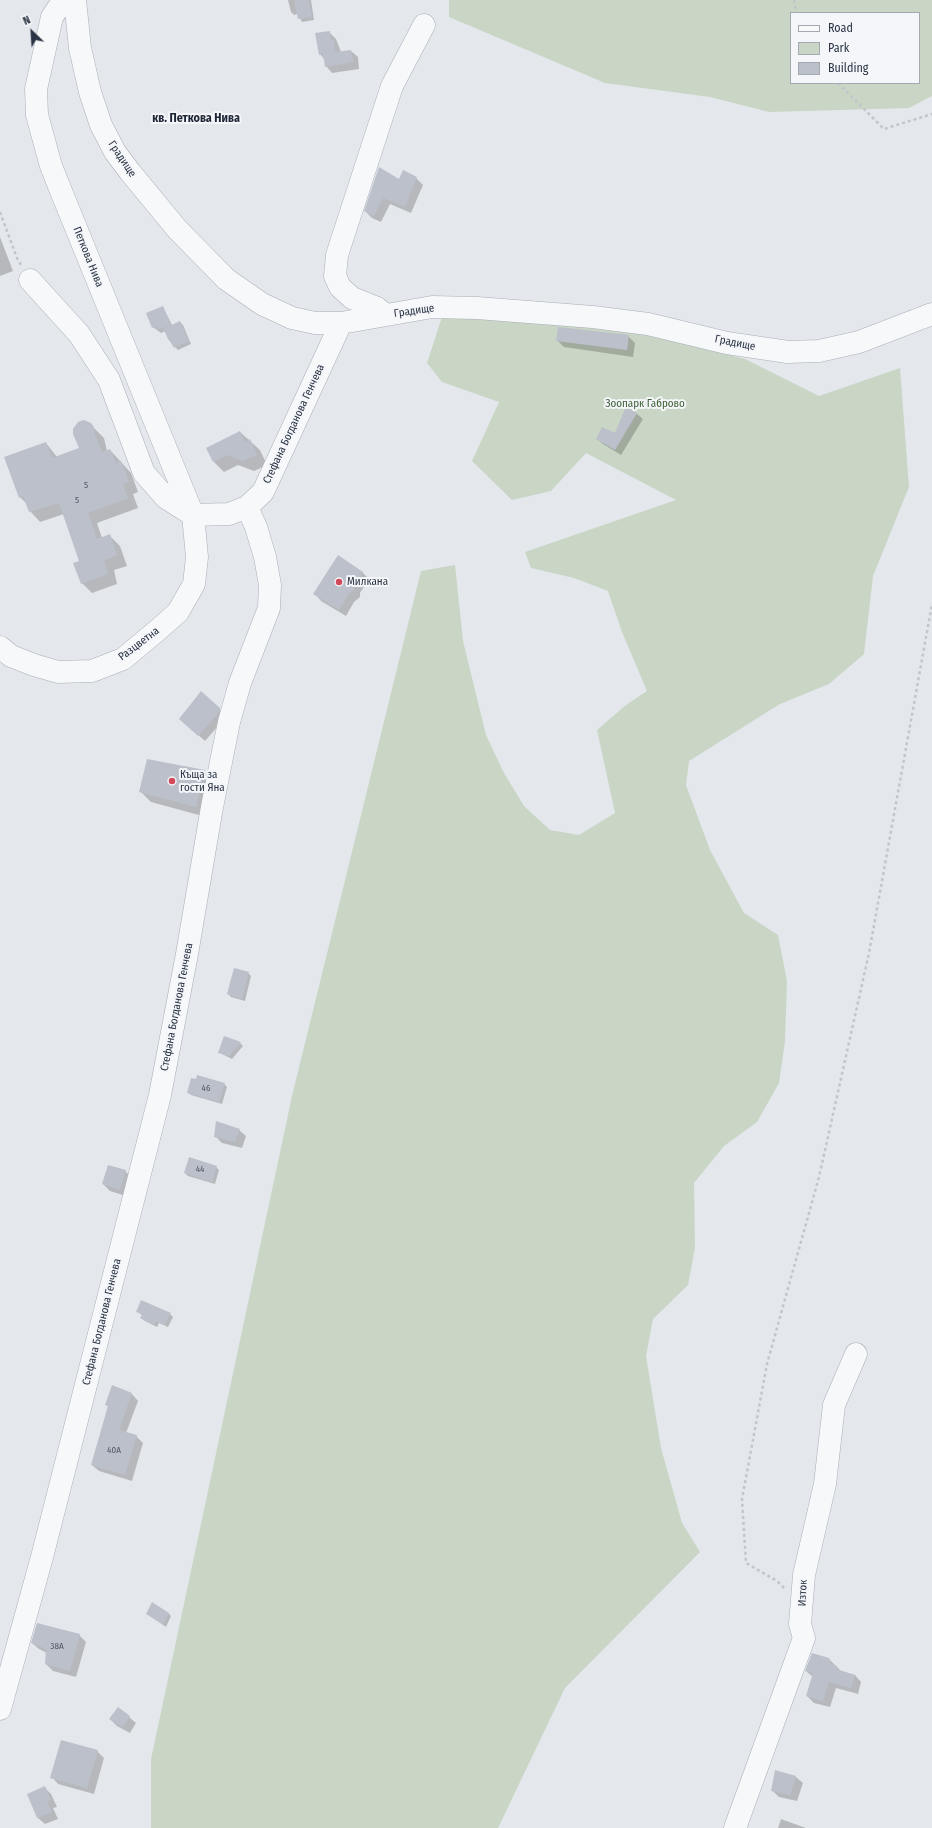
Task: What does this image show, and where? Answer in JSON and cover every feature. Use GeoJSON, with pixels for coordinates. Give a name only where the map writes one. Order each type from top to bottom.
{"type":"FeatureCollection","features":[{"type":"Feature","properties":{"kind":"street","name":"Градище"},"geometry":{"type":"LineString","coordinates":[[75,1],[80,48],[90,92],[99,118],[116,152],[134,178],[177,229],[226,278],[262,304],[292,318],[315,323],[341,323],[432,307],[477,308],[593,317],[648,324],[727,343],[788,352],[819,351],[859,342],[932,314]]}},
{"type":"Feature","properties":{"kind":"street","name":"Петкова Нива"},"geometry":{"type":"LineString","coordinates":[[75,1],[58,8],[52,17],[36,89],[37,115],[51,166],[193,515]]}},
{"type":"Feature","properties":{"kind":"street"},"geometry":{"type":"LineString","coordinates":[[385,315],[377,308],[352,298],[340,287],[335,276],[337,255],[392,86],[424,25]]}},
{"type":"Feature","properties":{"kind":"street"},"geometry":{"type":"LineString","coordinates":[[30,280],[79,334],[109,380],[144,473],[166,498],[193,515],[228,514],[247,507]]}},
{"type":"Feature","properties":{"kind":"street","name":"Стефана Богданова Генчева"},"geometry":{"type":"LineString","coordinates":[[0,1709],[42,1556],[160,1095],[188,954],[212,807],[229,722],[240,683],[269,608],[270,585],[266,557],[256,527],[247,507],[263,492],[341,323]]}},
{"type":"Feature","properties":{"kind":"street","name":"Разцветна"},"geometry":{"type":"LineString","coordinates":[[0,647],[11,656],[58,672],[92,671],[123,659],[178,612],[194,584],[197,557],[193,515]]}},
{"type":"Feature","properties":{"kind":"street","name":"Изток"},"geometry":{"type":"LineString","coordinates":[[735,1828],[804,1638],[800,1624],[804,1575],[825,1484],[834,1405],[856,1354]]}},
{"type":"Feature","properties":{"kind":"path"},"geometry":{"type":"LineString","coordinates":[[794,0],[796,12]]}},
{"type":"Feature","properties":{"kind":"path"},"geometry":{"type":"LineString","coordinates":[[839,84],[884,129],[932,114]]}},
{"type":"Feature","properties":{"kind":"path"},"geometry":{"type":"LineString","coordinates":[[0,212],[17,258],[30,280]]}},
{"type":"Feature","properties":{"kind":"path"},"geometry":{"type":"LineString","coordinates":[[786,1590],[777,1581],[746,1563],[742,1499],[767,1364],[819,1177],[869,954],[932,604]]}},
{"type":"Feature","properties":{"kind":"green space"},"geometry":{"type":"Polygon","coordinates":[[[449,0],[932,0],[932,96],[909,108],[769,112],[710,97],[605,83],[449,17],[449,0]]]}},
{"type":"Feature","properties":{"kind":"green space","name":"Зоопарк Габрово"},"geometry":{"type":"Polygon","coordinates":[[[443,314],[555,321],[651,334],[745,359],[819,396],[900,368],[909,487],[873,576],[864,654],[829,684],[780,704],[689,761],[686,785],[710,850],[744,913],[778,935],[787,981],[785,1041],[779,1083],[757,1122],[724,1146],[694,1183],[695,1248],[688,1285],[653,1319],[646,1356],[661,1448],[682,1523],[700,1552],[565,1688],[498,1828],[151,1828],[151,1759],[292,1096],[421,571],[455,565],[463,641],[486,735],[504,773],[524,806],[550,830],[579,835],[615,813],[597,730],[626,705],[647,691],[622,632],[608,591],[574,578],[531,568],[525,552],[676,500],[586,453],[551,491],[512,500],[472,461],[499,402],[442,382],[427,363],[443,314]]]}},
{"type":"Feature","properties":{"kind":"building"},"geometry":{"type":"Polygon","coordinates":[[[294,0],[309,0],[312,17],[298,19],[294,0]]]}},
{"type":"Feature","properties":{"kind":"building"},"geometry":{"type":"Polygon","coordinates":[[[330,31],[331,40],[334,40],[335,52],[351,50],[353,62],[325,67],[323,54],[319,55],[315,33],[330,31]]]}},
{"type":"Feature","properties":{"kind":"building"},"geometry":{"type":"Polygon","coordinates":[[[379,167],[399,179],[403,170],[417,177],[405,207],[383,198],[374,216],[364,211],[379,167]]]}},
{"type":"Feature","properties":{"kind":"building"},"geometry":{"type":"Polygon","coordinates":[[[163,306],[171,325],[157,330],[156,326],[152,328],[146,313],[163,306]]]}},
{"type":"Feature","properties":{"kind":"building"},"geometry":{"type":"Polygon","coordinates":[[[180,321],[189,341],[174,348],[163,329],[180,321]]]}},
{"type":"Feature","properties":{"kind":"building"},"geometry":{"type":"Polygon","coordinates":[[[558,327],[629,335],[627,350],[556,341],[558,327]]]}},
{"type":"Feature","properties":{"kind":"building"},"geometry":{"type":"Polygon","coordinates":[[[626,407],[637,413],[615,450],[596,439],[602,427],[615,433],[626,407]]]}},
{"type":"Feature","properties":{"kind":"building"},"geometry":{"type":"Polygon","coordinates":[[[84,420],[91,423],[94,427],[95,435],[102,452],[110,449],[116,463],[121,461],[129,482],[123,484],[128,498],[88,513],[97,539],[110,534],[117,555],[104,560],[108,574],[81,584],[73,563],[79,561],[59,503],[29,512],[23,496],[19,498],[4,457],[46,442],[52,458],[79,448],[73,434],[73,429],[78,422],[84,420]]]}},
{"type":"Feature","properties":{"kind":"building"},"geometry":{"type":"Polygon","coordinates":[[[240,431],[245,442],[250,439],[257,455],[243,461],[227,455],[213,462],[206,448],[240,431]]]}},
{"type":"Feature","properties":{"kind":"building","name":"Милкана"},"geometry":{"type":"Polygon","coordinates":[[[338,555],[363,572],[354,586],[354,590],[348,595],[339,610],[313,594],[338,555]]]}},
{"type":"Feature","properties":{"kind":"building"},"geometry":{"type":"Polygon","coordinates":[[[201,691],[220,708],[219,712],[198,736],[179,719],[201,691]]]}},
{"type":"Feature","properties":{"kind":"building","name":"Къща за гости Яна"},"geometry":{"type":"Polygon","coordinates":[[[147,759],[205,770],[196,807],[139,792],[147,759]]]}},
{"type":"Feature","properties":{"kind":"building"},"geometry":{"type":"Polygon","coordinates":[[[234,968],[249,972],[242,999],[227,994],[234,968]]]}},
{"type":"Feature","properties":{"kind":"building"},"geometry":{"type":"Polygon","coordinates":[[[224,1036],[241,1042],[229,1056],[218,1053],[224,1036]]]}},
{"type":"Feature","properties":{"kind":"building"},"geometry":{"type":"Polygon","coordinates":[[[197,1075],[225,1083],[219,1102],[187,1093],[191,1078],[196,1079],[197,1075]]]}},
{"type":"Feature","properties":{"kind":"building"},"geometry":{"type":"Polygon","coordinates":[[[216,1121],[240,1129],[235,1142],[214,1137],[216,1121]]]}},
{"type":"Feature","properties":{"kind":"building"},"geometry":{"type":"Polygon","coordinates":[[[189,1157],[217,1166],[212,1182],[184,1173],[189,1157]]]}},
{"type":"Feature","properties":{"kind":"building"},"geometry":{"type":"Polygon","coordinates":[[[108,1165],[126,1170],[120,1190],[102,1184],[108,1165]]]}},
{"type":"Feature","properties":{"kind":"building"},"geometry":{"type":"Polygon","coordinates":[[[141,1300],[171,1313],[164,1325],[156,1321],[153,1325],[140,1318],[143,1314],[136,1312],[141,1300]]]}},
{"type":"Feature","properties":{"kind":"building"},"geometry":{"type":"Polygon","coordinates":[[[112,1385],[132,1393],[119,1430],[137,1435],[125,1475],[91,1465],[108,1406],[105,1405],[112,1385]]]}},
{"type":"Feature","properties":{"kind":"building"},"geometry":{"type":"Polygon","coordinates":[[[152,1602],[169,1613],[163,1624],[146,1614],[152,1602]]]}},
{"type":"Feature","properties":{"kind":"building"},"geometry":{"type":"Polygon","coordinates":[[[37,1623],[80,1634],[70,1671],[45,1664],[46,1649],[31,1643],[37,1623]]]}},
{"type":"Feature","properties":{"kind":"building"},"geometry":{"type":"Polygon","coordinates":[[[812,1653],[829,1658],[831,1664],[837,1666],[836,1669],[855,1675],[851,1688],[829,1682],[823,1701],[806,1696],[813,1673],[805,1671],[812,1653]]]}},
{"type":"Feature","properties":{"kind":"building"},"geometry":{"type":"Polygon","coordinates":[[[118,1707],[130,1716],[123,1727],[109,1719],[118,1707]]]}},
{"type":"Feature","properties":{"kind":"building"},"geometry":{"type":"Polygon","coordinates":[[[61,1740],[98,1750],[87,1788],[50,1778],[61,1740]]]}},
{"type":"Feature","properties":{"kind":"building"},"geometry":{"type":"Polygon","coordinates":[[[775,1770],[796,1776],[790,1795],[771,1791],[775,1770]]]}},
{"type":"Feature","properties":{"kind":"building"},"geometry":{"type":"Polygon","coordinates":[[[45,1786],[51,1800],[47,1802],[52,1812],[37,1818],[27,1794],[45,1786]]]}},
{"type":"Feature","properties":{"kind":"place","name":"Милкана"},"geometry":{"type":"Point","coordinates":[339,582]}},
{"type":"Feature","properties":{"kind":"place","name":"Къща за гости Яна"},"geometry":{"type":"Point","coordinates":[172,781]}},
{"type":"Feature","properties":{"kind":"district","name":"кв. Петкова Нива"},"geometry":{"type":"Point","coordinates":[196,119]}}]}
